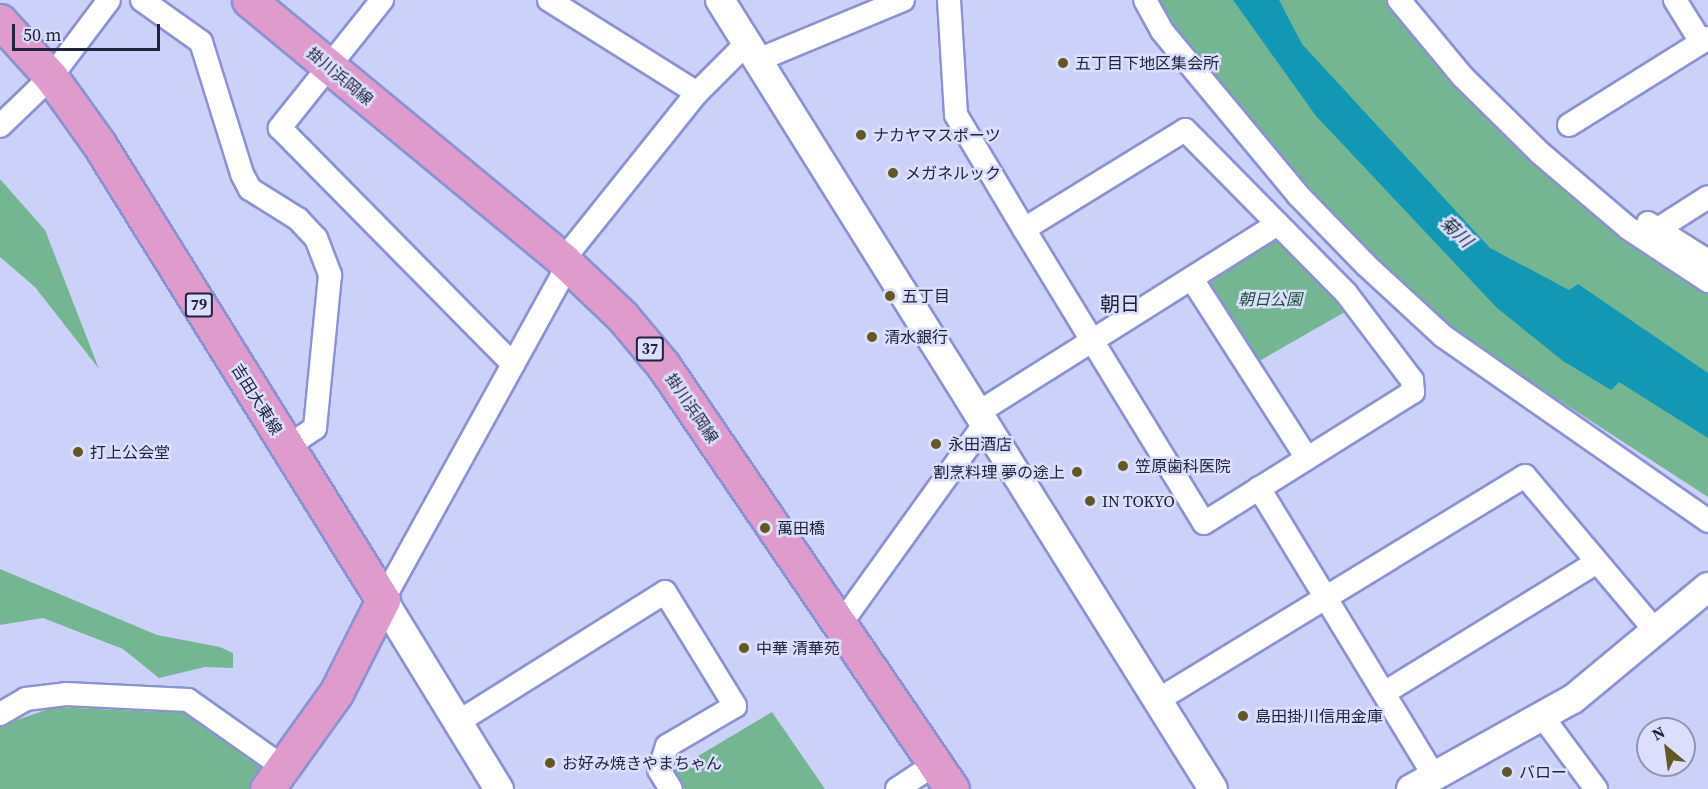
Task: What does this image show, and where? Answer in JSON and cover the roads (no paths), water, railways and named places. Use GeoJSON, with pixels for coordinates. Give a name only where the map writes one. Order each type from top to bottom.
{"type":"FeatureCollection","features":[{"type":"Feature","properties":{"kind":"main road","name":"掛川浜岡線"},"geometry":{"type":"LineString","coordinates":[[249,0],[566,262],[663,365],[943,777]]}},
{"type":"Feature","properties":{"kind":"main road","name":"吉田大東線"},"geometry":{"type":"LineString","coordinates":[[0,21],[51,77],[99,144],[383,600]]}},
{"type":"Feature","properties":{"kind":"main road"},"geometry":{"type":"LineString","coordinates":[[275,778],[336,693],[383,600]]}},
{"type":"Feature","properties":{"kind":"street"},"geometry":{"type":"LineString","coordinates":[[0,126],[51,77],[109,0]]}},
{"type":"Feature","properties":{"kind":"street"},"geometry":{"type":"LineString","coordinates":[[142,0],[201,42],[250,189],[304,225],[316,238],[330,275],[315,428],[287,447]]}},
{"type":"Feature","properties":{"kind":"street"},"geometry":{"type":"LineString","coordinates":[[382,0],[280,128],[513,364]]}},
{"type":"Feature","properties":{"kind":"street"},"geometry":{"type":"LineString","coordinates":[[549,0],[697,93]]}},
{"type":"Feature","properties":{"kind":"street"},"geometry":{"type":"LineString","coordinates":[[720,0],[1213,789]]}},
{"type":"Feature","properties":{"kind":"street"},"geometry":{"type":"LineString","coordinates":[[499,789],[383,600],[513,364],[566,262],[697,93],[753,52],[903,0]]}},
{"type":"Feature","properties":{"kind":"street"},"geometry":{"type":"LineString","coordinates":[[949,0],[956,115],[1024,229],[1204,522],[1413,392],[1412,380],[1346,293],[1185,130],[1024,229]]}},
{"type":"Feature","properties":{"kind":"street"},"geometry":{"type":"LineString","coordinates":[[1145,0],[1162,31],[1291,186],[1366,265],[1443,336],[1708,520]]}},
{"type":"Feature","properties":{"kind":"street"},"geometry":{"type":"LineString","coordinates":[[1399,0],[1494,107],[1628,228],[1708,281]]}},
{"type":"Feature","properties":{"kind":"street"},"geometry":{"type":"LineString","coordinates":[[1569,125],[1705,40],[1675,0]]}},
{"type":"Feature","properties":{"kind":"street"},"geometry":{"type":"LineString","coordinates":[[1494,107],[1521,119],[1658,229],[1708,261]]}},
{"type":"Feature","properties":{"kind":"street"},"geometry":{"type":"LineString","coordinates":[[1658,229],[1708,197]]}},
{"type":"Feature","properties":{"kind":"street"},"geometry":{"type":"LineString","coordinates":[[840,625],[982,417],[1093,342],[1278,224]]}},
{"type":"Feature","properties":{"kind":"street"},"geometry":{"type":"LineString","coordinates":[[1192,279],[1307,458]]}},
{"type":"Feature","properties":{"kind":"street"},"geometry":{"type":"LineString","coordinates":[[1158,700],[1525,476],[1595,563],[1654,629]]}},
{"type":"Feature","properties":{"kind":"street"},"geometry":{"type":"LineString","coordinates":[[1259,488],[1384,693],[1423,783],[1542,716],[1606,675],[1654,629],[1708,586]]}},
{"type":"Feature","properties":{"kind":"street"},"geometry":{"type":"LineString","coordinates":[[1384,693],[1595,563]]}},
{"type":"Feature","properties":{"kind":"street"},"geometry":{"type":"LineString","coordinates":[[458,722],[665,592],[735,706],[667,746],[659,770],[671,789]]}},
{"type":"Feature","properties":{"kind":"street"},"geometry":{"type":"LineString","coordinates":[[0,714],[26,699],[66,694],[188,700],[275,778]]}},
{"type":"Feature","properties":{"kind":"street"},"geometry":{"type":"LineString","coordinates":[[1542,716],[1596,789]]}},
{"type":"Feature","properties":{"kind":"street"},"geometry":{"type":"LineString","coordinates":[[897,789],[943,777]]}},
{"type":"Feature","properties":{"kind":"water","name":"菊川"},"geometry":{"type":"Polygon","coordinates":[[[1233,0],[1279,0],[1302,44],[1490,248],[1569,290],[1578,284],[1708,373],[1708,438],[1619,382],[1611,390],[1563,361],[1497,308],[1316,116],[1233,0]]]}},
{"type":"Feature","properties":{"kind":"place","name":"五丁目下地区集会所"},"geometry":{"type":"Point","coordinates":[1063,63]}},
{"type":"Feature","properties":{"kind":"place","name":"ナカヤマスポーツ"},"geometry":{"type":"Point","coordinates":[861,135]}},
{"type":"Feature","properties":{"kind":"place","name":"メガネルック"},"geometry":{"type":"Point","coordinates":[893,173]}},
{"type":"Feature","properties":{"kind":"place","name":"五丁目"},"geometry":{"type":"Point","coordinates":[890,296]}},
{"type":"Feature","properties":{"kind":"place","name":"清水銀行"},"geometry":{"type":"Point","coordinates":[872,337]}},
{"type":"Feature","properties":{"kind":"place","name":"永田酒店"},"geometry":{"type":"Point","coordinates":[936,444]}},
{"type":"Feature","properties":{"kind":"place","name":"打上公会堂"},"geometry":{"type":"Point","coordinates":[78,452]}},
{"type":"Feature","properties":{"kind":"place","name":"笠原歯科医院"},"geometry":{"type":"Point","coordinates":[1123,466]}},
{"type":"Feature","properties":{"kind":"place","name":"割烹料理 夢の途上"},"geometry":{"type":"Point","coordinates":[1077,472]}},
{"type":"Feature","properties":{"kind":"place","name":"IN TOKYO"},"geometry":{"type":"Point","coordinates":[1090,501]}},
{"type":"Feature","properties":{"kind":"place","name":"萬田橋"},"geometry":{"type":"Point","coordinates":[765,528]}},
{"type":"Feature","properties":{"kind":"place","name":"中華 清華苑"},"geometry":{"type":"Point","coordinates":[744,648]}},
{"type":"Feature","properties":{"kind":"place","name":"島田掛川信用金庫"},"geometry":{"type":"Point","coordinates":[1243,716]}},
{"type":"Feature","properties":{"kind":"place","name":"お好み焼きやまちゃん"},"geometry":{"type":"Point","coordinates":[550,763]}},
{"type":"Feature","properties":{"kind":"place","name":"バロー"},"geometry":{"type":"Point","coordinates":[1507,772]}},
{"type":"Feature","properties":{"kind":"district","name":"朝日"},"geometry":{"type":"Point","coordinates":[1120,304]}},
{"type":"Feature","properties":{"kind":"park label","name":"朝日公園"},"geometry":{"type":"Point","coordinates":[1270,299]}}]}
